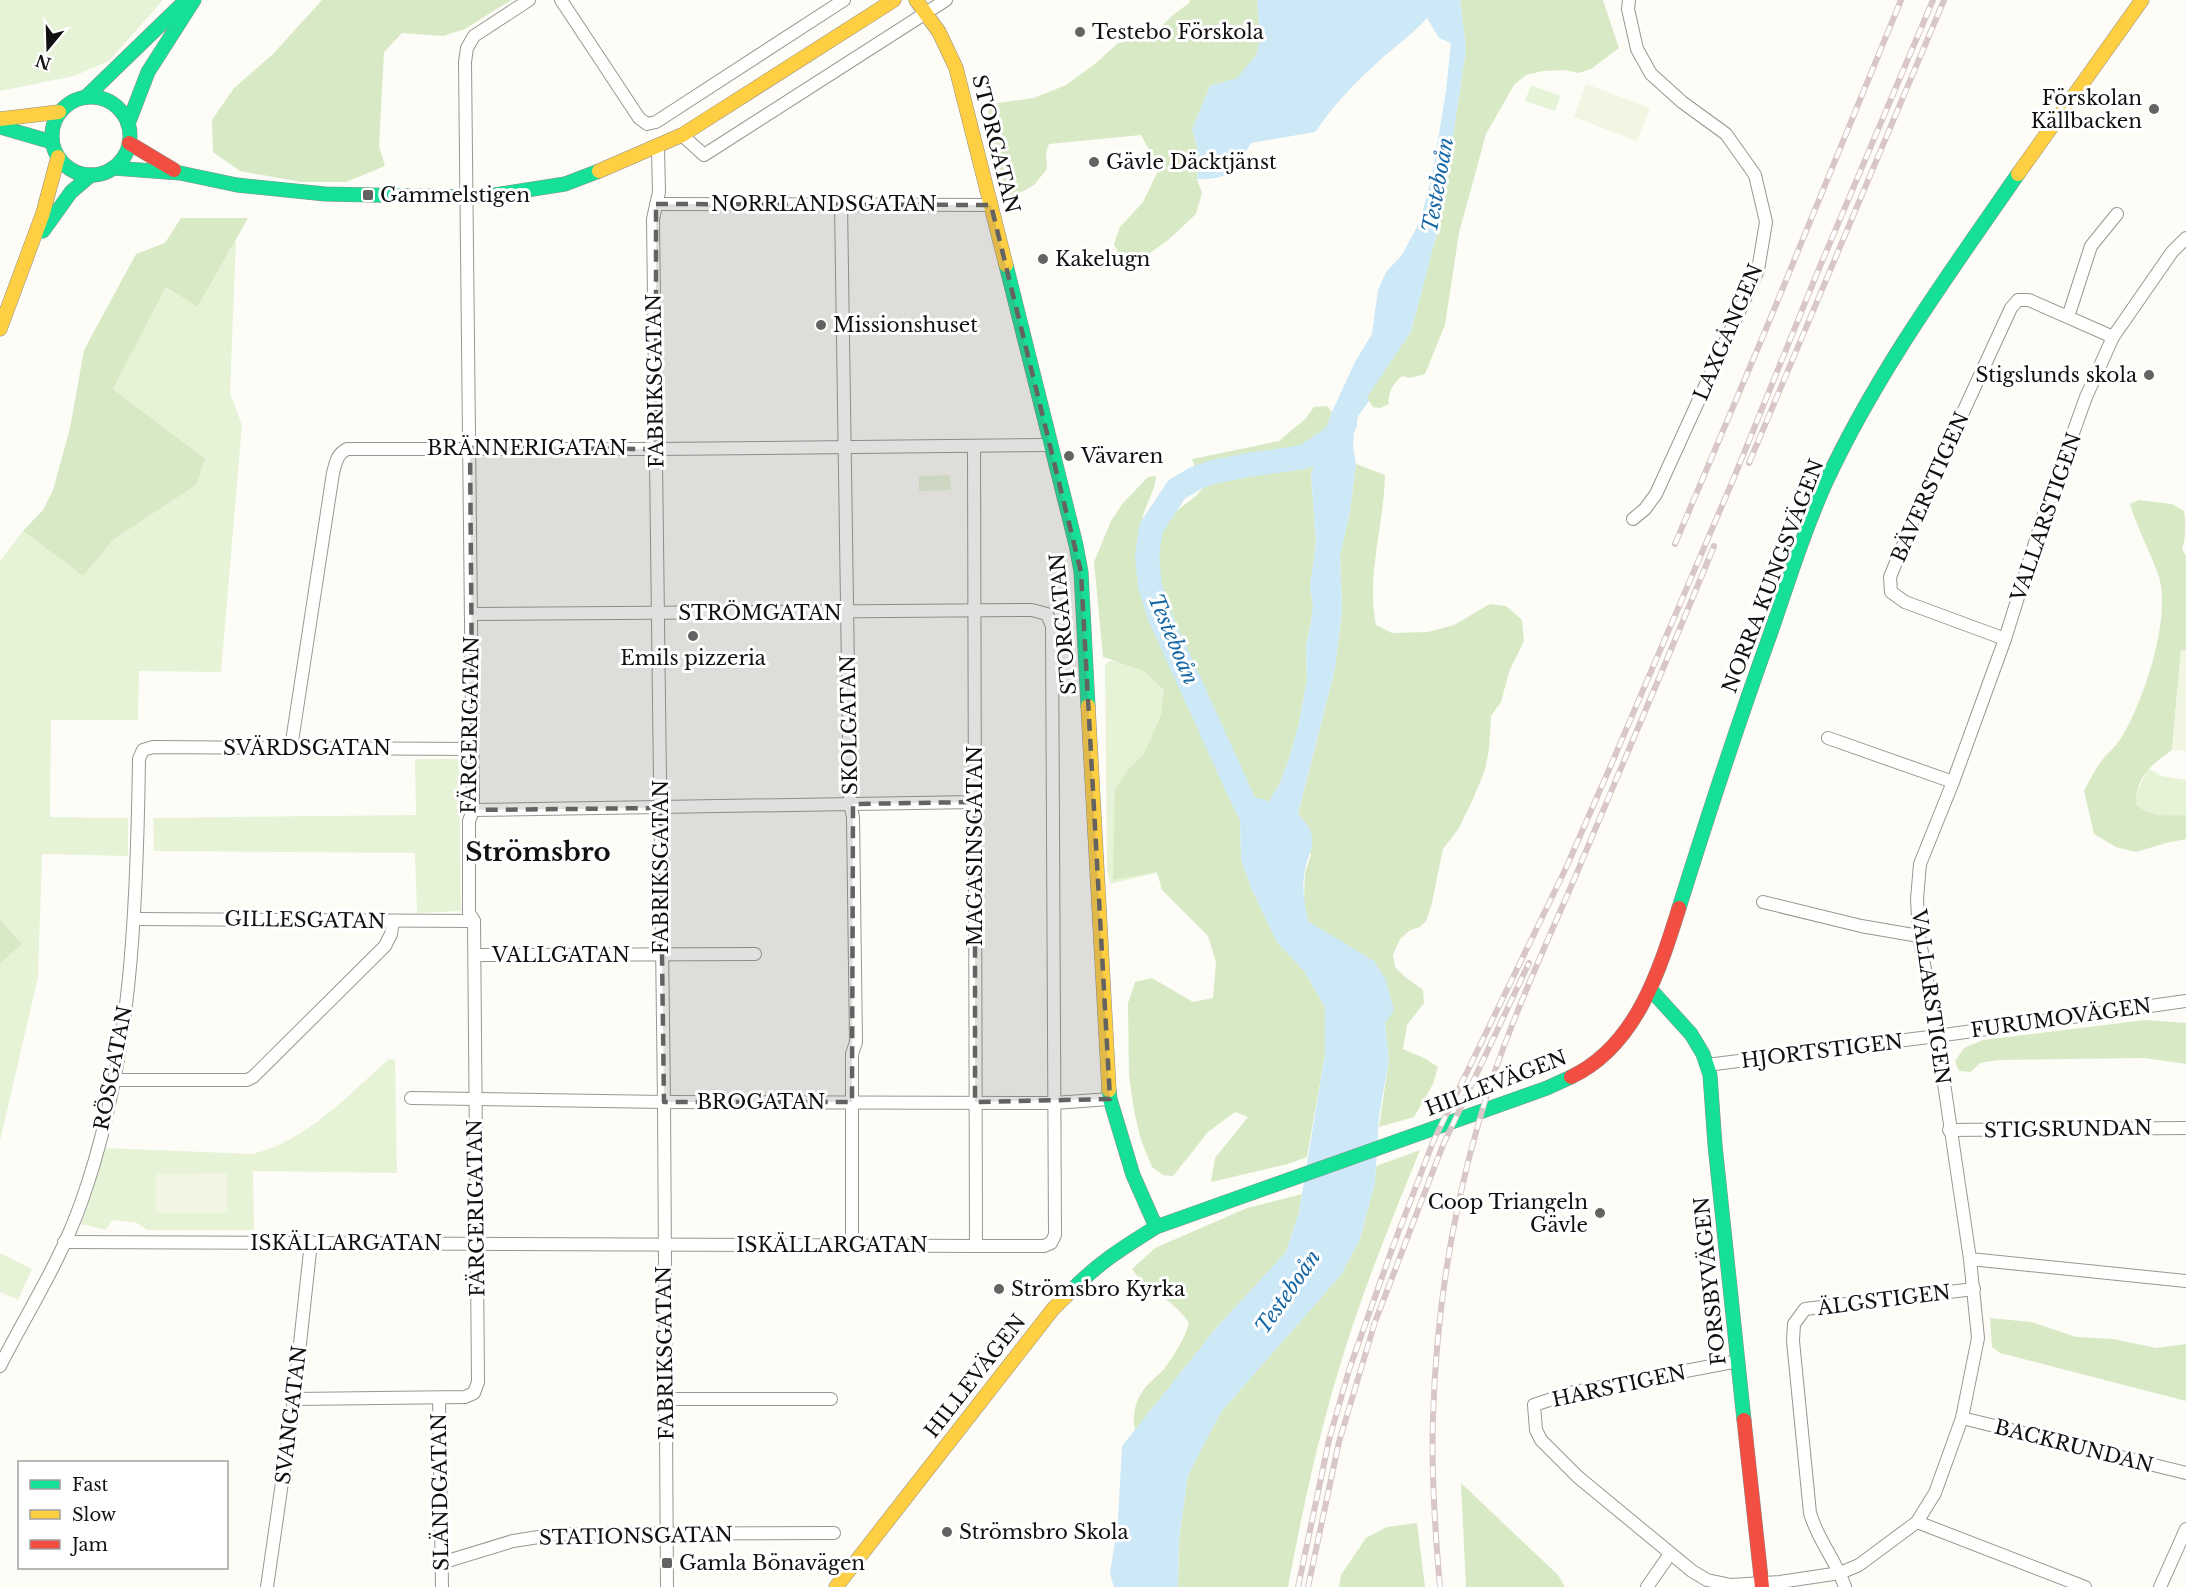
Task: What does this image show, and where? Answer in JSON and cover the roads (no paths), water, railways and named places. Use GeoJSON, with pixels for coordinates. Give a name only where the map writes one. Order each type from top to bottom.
{"type":"FeatureCollection","features":[{"type":"Feature","properties":{"kind":"street"},"geometry":{"type":"LineString","coordinates":[[0,118],[30,117],[59,112],[69,104],[86,97],[186,0]]}},
{"type":"Feature","properties":{"kind":"street"},"geometry":{"type":"LineString","coordinates":[[113,168],[122,158],[129,143],[128,124],[148,72],[194,0]]}},
{"type":"Feature","properties":{"kind":"street"},"geometry":{"type":"LineString","coordinates":[[467,197],[467,48],[469,42],[478,33],[529,0]]}},
{"type":"Feature","properties":{"kind":"street"},"geometry":{"type":"LineString","coordinates":[[561,0],[639,118],[647,124],[656,122],[844,0]]}},
{"type":"Feature","properties":{"kind":"street"},"geometry":{"type":"LineString","coordinates":[[59,112],[53,127],[52,142],[58,156],[72,170],[91,175],[113,168],[180,173],[237,185],[325,194],[467,197],[504,194],[565,184],[658,148],[894,0]]}},
{"type":"Feature","properties":{"kind":"street","name":"STORGATAN"},"geometry":{"type":"LineString","coordinates":[[916,0],[947,45],[957,68],[1076,545],[1081,572],[1110,1099],[1133,1175],[1156,1227]]}},
{"type":"Feature","properties":{"kind":"street"},"geometry":{"type":"LineString","coordinates":[[682,135],[704,155],[946,0]]}},
{"type":"Feature","properties":{"kind":"street","name":"LAXGÅNGEN"},"geometry":{"type":"LineString","coordinates":[[1629,0],[1628,9],[1637,49],[1651,74],[1682,102],[1726,134],[1755,175],[1766,222],[1758,270],[1656,494],[1634,519]]}},
{"type":"Feature","properties":{"kind":"street","name":"NORRA KUNGSVÄGEN"},"geometry":{"type":"LineString","coordinates":[[1651,990],[1724,764],[1797,557],[1826,483],[1874,389],[1923,313],[2077,89],[2142,0]]}},
{"type":"Feature","properties":{"kind":"street"},"geometry":{"type":"LineString","coordinates":[[86,97],[95,97],[110,102],[120,110],[128,124]]}},
{"type":"Feature","properties":{"kind":"street"},"geometry":{"type":"LineString","coordinates":[[0,127],[52,142]]}},
{"type":"Feature","properties":{"kind":"street"},"geometry":{"type":"LineString","coordinates":[[129,143],[180,173]]}},
{"type":"Feature","properties":{"kind":"street","name":"FABRIKSGATAN"},"geometry":{"type":"LineString","coordinates":[[658,148],[659,192],[653,219],[664,1102],[667,1587]]}},
{"type":"Feature","properties":{"kind":"street"},"geometry":{"type":"LineString","coordinates":[[0,329],[43,213],[58,156]]}},
{"type":"Feature","properties":{"kind":"street"},"geometry":{"type":"LineString","coordinates":[[28,254],[65,200],[81,182],[91,175]]}},
{"type":"Feature","properties":{"kind":"street","name":"FÄRGERIGATAN"},"geometry":{"type":"LineString","coordinates":[[439,1398],[465,1397],[474,1393],[476,1389],[475,955],[474,921],[469,913],[469,821],[473,810],[473,749],[467,197]]}},
{"type":"Feature","properties":{"kind":"street","name":"NORRLANDSGATAN"},"geometry":{"type":"LineString","coordinates":[[656,204],[991,205]]}},
{"type":"Feature","properties":{"kind":"street","name":"SKOLGATAN"},"geometry":{"type":"LineString","coordinates":[[841,204],[856,1042],[852,1054],[852,1245]]}},
{"type":"Feature","properties":{"kind":"street"},"geometry":{"type":"LineString","coordinates":[[2068,317],[2091,246],[2116,214]]}},
{"type":"Feature","properties":{"kind":"street","name":"VALLARSTIGEN"},"geometry":{"type":"LineString","coordinates":[[1534,1405],[1536,1430],[1541,1440],[1578,1477],[1670,1554],[1707,1580],[1731,1585],[1761,1585],[1840,1573],[1859,1565],[1917,1522],[1935,1493],[1962,1418],[1978,1338],[1970,1259],[1949,1130],[1937,1036],[1919,936],[1917,899],[1920,864],[1953,782],[2005,639],[2044,514],[2086,397],[2113,337],[2172,252],[2186,238]]}},
{"type":"Feature","properties":{"kind":"street","name":"BÄVERSTIGEN"},"geometry":{"type":"LineString","coordinates":[[2005,639],[1905,602],[1891,592],[1890,577],[1913,521],[2011,308],[2018,300],[2029,300],[2113,337]]}},
{"type":"Feature","properties":{"kind":"street","name":"BRÄNNERIGATAN"},"geometry":{"type":"LineString","coordinates":[[291,748],[333,473],[341,452],[354,447],[656,449],[1051,445]]}},
{"type":"Feature","properties":{"kind":"street","name":"MAGASINSGATAN"},"geometry":{"type":"LineString","coordinates":[[974,447],[975,1246]]}},
{"type":"Feature","properties":{"kind":"street","name":"STRÖMGATAN"},"geometry":{"type":"LineString","coordinates":[[472,614],[1040,610],[1047,614],[1052,626],[1054,1103]]}},
{"type":"Feature","properties":{"kind":"street"},"geometry":{"type":"LineString","coordinates":[[1828,738],[1953,782]]}},
{"type":"Feature","properties":{"kind":"street","name":"SVÄRDSGATAN"},"geometry":{"type":"LineString","coordinates":[[142,750],[153,747],[473,749]]}},
{"type":"Feature","properties":{"kind":"street","name":"RÖSGATAN"},"geometry":{"type":"LineString","coordinates":[[0,1366],[64,1242],[81,1203],[114,1080],[135,919],[139,759],[142,750]]}},
{"type":"Feature","properties":{"kind":"street"},"geometry":{"type":"LineString","coordinates":[[473,810],[975,802]]}},
{"type":"Feature","properties":{"kind":"street"},"geometry":{"type":"LineString","coordinates":[[1763,902],[1861,926],[1919,936]]}},
{"type":"Feature","properties":{"kind":"street","name":"GILLESGATAN"},"geometry":{"type":"LineString","coordinates":[[135,919],[474,921]]}},
{"type":"Feature","properties":{"kind":"street"},"geometry":{"type":"LineString","coordinates":[[114,1080],[247,1080],[253,1077],[385,946],[389,940],[393,921]]}},
{"type":"Feature","properties":{"kind":"street","name":"VALLGATAN"},"geometry":{"type":"LineString","coordinates":[[475,955],[755,954]]}},
{"type":"Feature","properties":{"kind":"street","name":"FORSBYVÄGEN"},"geometry":{"type":"LineString","coordinates":[[1651,990],[1693,1037],[1707,1065],[1761,1585]]}},
{"type":"Feature","properties":{"kind":"street","name":"HILLEVÄGEN"},"geometry":{"type":"LineString","coordinates":[[836,1587],[1053,1309],[1092,1269],[1108,1257],[1156,1227],[1547,1088],[1585,1070],[1611,1048],[1630,1026],[1651,990]]}},
{"type":"Feature","properties":{"kind":"street","name":"FURUMOVÄGEN"},"geometry":{"type":"LineString","coordinates":[[1937,1036],[2186,1000]]}},
{"type":"Feature","properties":{"kind":"street","name":"HJORTSTIGEN"},"geometry":{"type":"LineString","coordinates":[[1707,1065],[1937,1036]]}},
{"type":"Feature","properties":{"kind":"street","name":"BROGATAN"},"geometry":{"type":"LineString","coordinates":[[411,1098],[664,1102],[1054,1103],[1110,1099]]}},
{"type":"Feature","properties":{"kind":"street","name":"ISKÄLLARGATAN"},"geometry":{"type":"LineString","coordinates":[[64,1242],[1044,1246],[1051,1243],[1055,1235],[1054,1103]]}},
{"type":"Feature","properties":{"kind":"street","name":"STIGSRUNDAN"},"geometry":{"type":"LineString","coordinates":[[1949,1130],[2186,1128]]}},
{"type":"Feature","properties":{"kind":"street","name":"SVANGATAN"},"geometry":{"type":"LineString","coordinates":[[267,1587],[294,1399],[311,1242]]}},
{"type":"Feature","properties":{"kind":"street"},"geometry":{"type":"LineString","coordinates":[[1970,1259],[2186,1281]]}},
{"type":"Feature","properties":{"kind":"street","name":"ÄLGSTIGEN"},"geometry":{"type":"LineString","coordinates":[[1840,1573],[1815,1531],[1810,1513],[1793,1341],[1794,1324],[1797,1317],[1805,1309],[1974,1289]]}},
{"type":"Feature","properties":{"kind":"street","name":"HARSTIGEN"},"geometry":{"type":"LineString","coordinates":[[1534,1405],[1570,1393],[1738,1361]]}},
{"type":"Feature","properties":{"kind":"street"},"geometry":{"type":"LineString","coordinates":[[294,1399],[439,1398]]}},
{"type":"Feature","properties":{"kind":"street","name":"SLÄNDGATAN"},"geometry":{"type":"LineString","coordinates":[[439,1398],[442,1587]]}},
{"type":"Feature","properties":{"kind":"street"},"geometry":{"type":"LineString","coordinates":[[665,1399],[831,1400]]}},
{"type":"Feature","properties":{"kind":"street","name":"BACKRUNDAN"},"geometry":{"type":"LineString","coordinates":[[1962,1418],[2186,1473]]}},
{"type":"Feature","properties":{"kind":"street"},"geometry":{"type":"LineString","coordinates":[[1917,1522],[2085,1587]]}},
{"type":"Feature","properties":{"kind":"street"},"geometry":{"type":"LineString","coordinates":[[2160,1587],[2186,1528]]}},
{"type":"Feature","properties":{"kind":"street","name":"STATIONSGATAN"},"geometry":{"type":"LineString","coordinates":[[441,1563],[504,1543],[548,1535],[834,1533]]}},
{"type":"Feature","properties":{"kind":"street"},"geometry":{"type":"LineString","coordinates":[[1647,1587],[1670,1554]]}},
{"type":"Feature","properties":{"kind":"street"},"geometry":{"type":"LineString","coordinates":[[1840,1573],[1845,1587]]}},
{"type":"Feature","properties":{"kind":"water"},"geometry":{"type":"Polygon","coordinates":[[[1257,0],[1460,0],[1466,49],[1441,217],[1411,332],[1367,397],[1369,401],[1358,416],[1353,446],[1356,464],[1349,517],[1340,555],[1342,609],[1335,669],[1298,814],[1306,823],[1312,838],[1303,881],[1308,921],[1374,961],[1386,980],[1394,1011],[1385,1023],[1389,1059],[1379,1117],[1375,1182],[1360,1239],[1341,1275],[1221,1412],[1188,1475],[1179,1539],[1178,1587],[1114,1587],[1110,1574],[1118,1520],[1122,1446],[1217,1327],[1286,1252],[1299,1212],[1325,1054],[1325,1007],[1304,971],[1277,942],[1252,890],[1241,860],[1240,819],[1236,806],[1252,798],[1268,802],[1279,785],[1290,756],[1307,679],[1306,647],[1313,606],[1310,586],[1316,543],[1311,474],[1332,412],[1355,362],[1372,334],[1378,290],[1386,272],[1402,255],[1420,221],[1432,176],[1446,91],[1451,43],[1439,38],[1427,18],[1352,87],[1315,132],[1251,143],[1230,172],[1218,178],[1197,179],[1200,158],[1192,129],[1210,86],[1237,78],[1257,54],[1260,36],[1257,0]]]}},
{"type":"Feature","properties":{"kind":"waterway","name":"Testeboån"},"geometry":{"type":"LineString","coordinates":[[1258,828],[1243,800],[1159,615],[1150,585],[1147,556],[1151,528],[1177,489],[1196,478],[1248,465],[1304,457],[1331,439],[1345,424]]}},
{"type":"Feature","properties":{"kind":"railway"},"geometry":{"type":"LineString","coordinates":[[1675,544],[1901,0]]}},
{"type":"Feature","properties":{"kind":"railway"},"geometry":{"type":"LineString","coordinates":[[1298,1587],[1329,1440],[1349,1370],[1433,1142],[1566,868],[1733,480],[1818,271],[1933,0]]}},
{"type":"Feature","properties":{"kind":"railway"},"geometry":{"type":"LineString","coordinates":[[1749,463],[1944,0]]}},
{"type":"Feature","properties":{"kind":"railway"},"geometry":{"type":"LineString","coordinates":[[1440,1587],[1433,1481],[1435,1380],[1446,1270],[1468,1161],[1510,1029],[1714,546]]}},
{"type":"Feature","properties":{"kind":"railway"},"geometry":{"type":"LineString","coordinates":[[1308,1587],[1339,1442],[1375,1322],[1443,1145],[1529,963]]}},
{"type":"Feature","properties":{"kind":"place","name":"Testebo Förskola"},"geometry":{"type":"Point","coordinates":[1080,32]}},
{"type":"Feature","properties":{"kind":"place","name":"Förskolan Källbacken"},"geometry":{"type":"Point","coordinates":[2154,109]}},
{"type":"Feature","properties":{"kind":"place","name":"Gävle Däcktjänst"},"geometry":{"type":"Point","coordinates":[1094,162]}},
{"type":"Feature","properties":{"kind":"place","name":"Gammelstigen"},"geometry":{"type":"Point","coordinates":[368,195]}},
{"type":"Feature","properties":{"kind":"place","name":"Kakelugn"},"geometry":{"type":"Point","coordinates":[1043,259]}},
{"type":"Feature","properties":{"kind":"place","name":"Missionshuset"},"geometry":{"type":"Point","coordinates":[821,325]}},
{"type":"Feature","properties":{"kind":"place","name":"Stigslunds skola"},"geometry":{"type":"Point","coordinates":[2149,375]}},
{"type":"Feature","properties":{"kind":"place","name":"Vävaren"},"geometry":{"type":"Point","coordinates":[1069,456]}},
{"type":"Feature","properties":{"kind":"place","name":"Emils pizzeria"},"geometry":{"type":"Point","coordinates":[693,636]}},
{"type":"Feature","properties":{"kind":"place","name":"Coop Triangeln Gävle"},"geometry":{"type":"Point","coordinates":[1600,1213]}},
{"type":"Feature","properties":{"kind":"place","name":"Strömsbro Kyrka"},"geometry":{"type":"Point","coordinates":[999,1289]}},
{"type":"Feature","properties":{"kind":"place","name":"Strömsbro Skola"},"geometry":{"type":"Point","coordinates":[947,1532]}},
{"type":"Feature","properties":{"kind":"place","name":"Gamla Bönavägen"},"geometry":{"type":"Point","coordinates":[667,1563]}},
{"type":"Feature","properties":{"kind":"district","name":"Strömsbro"},"geometry":{"type":"Point","coordinates":[538,852]}}]}
